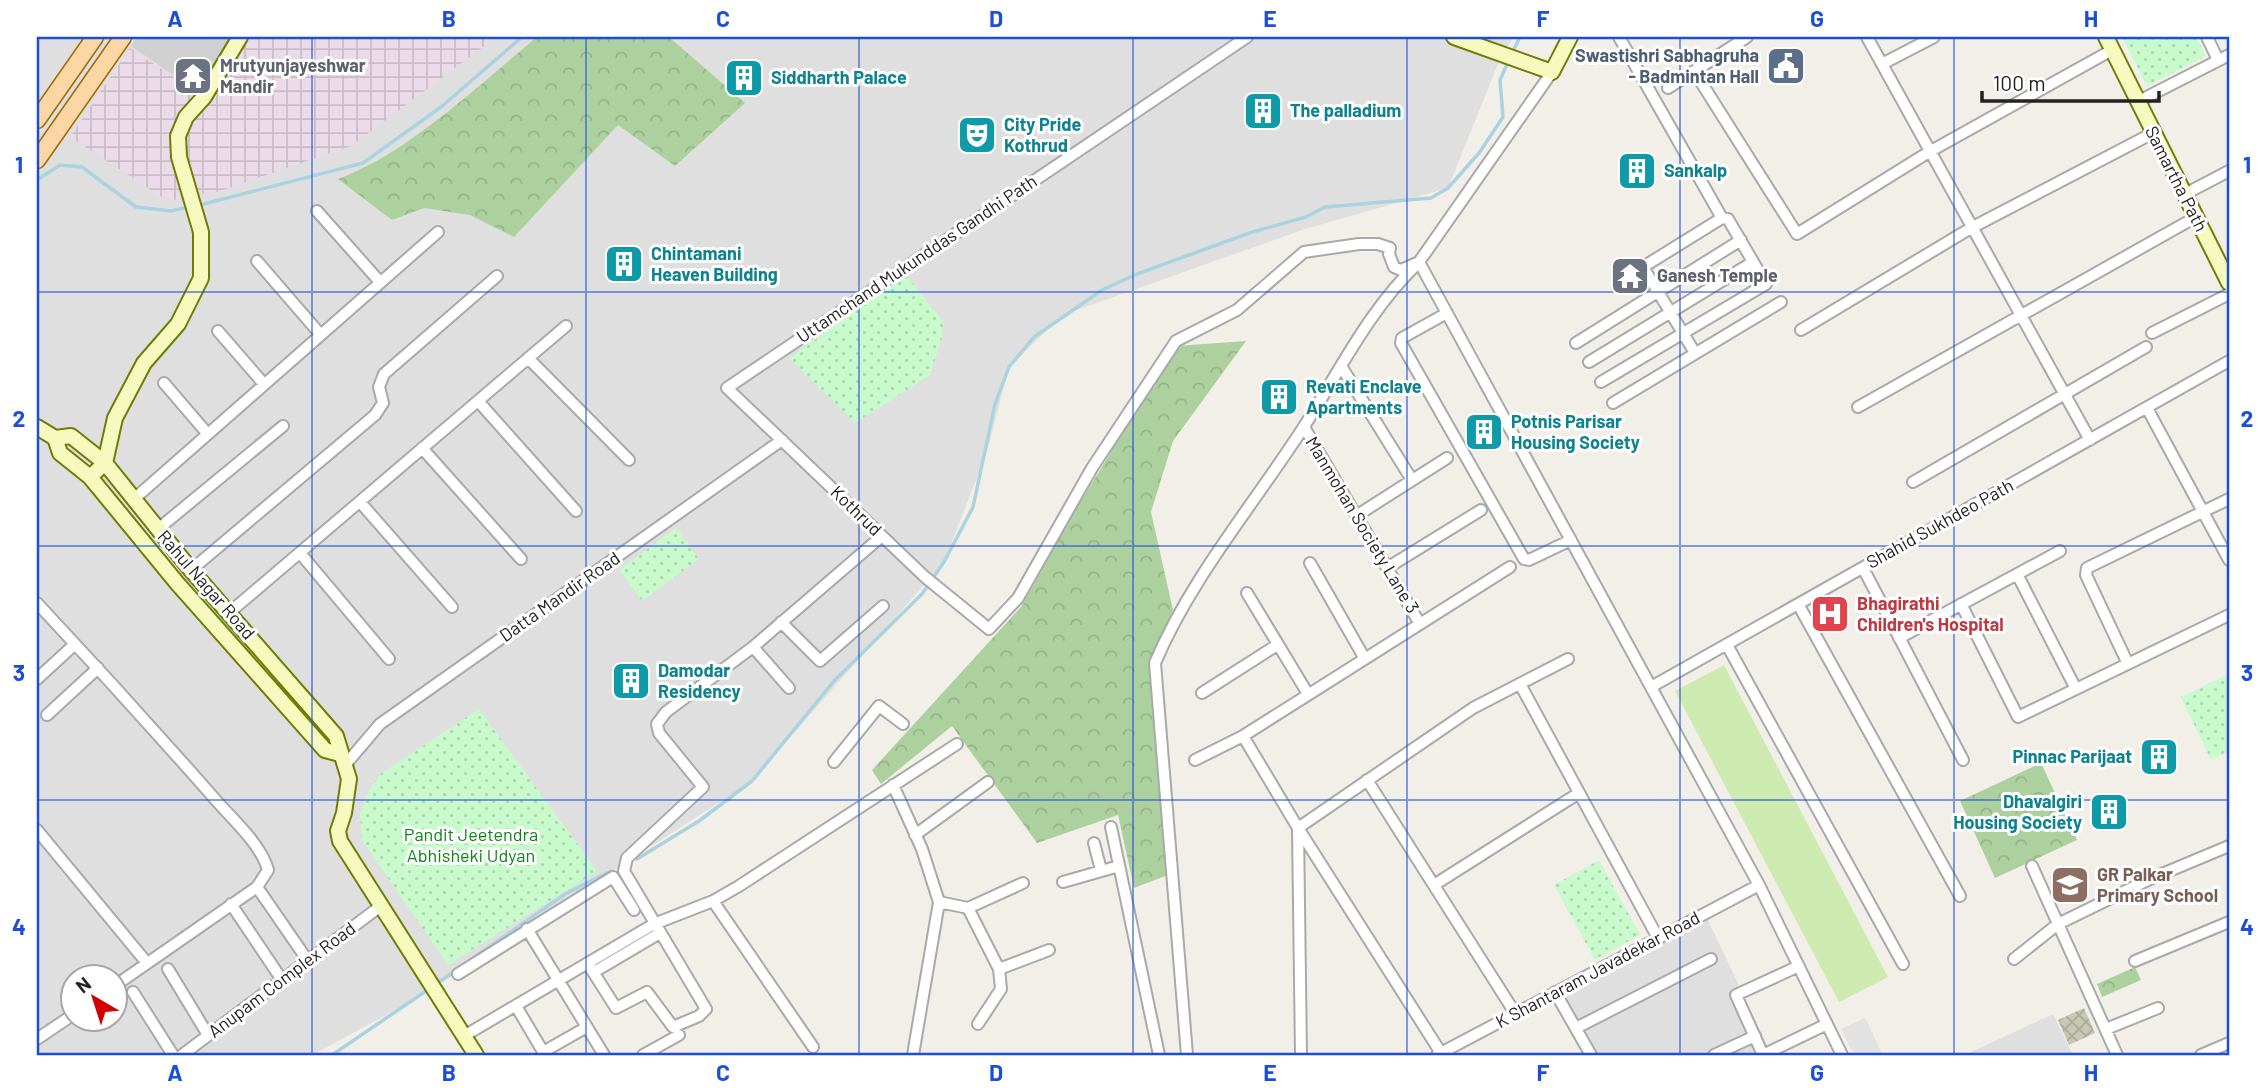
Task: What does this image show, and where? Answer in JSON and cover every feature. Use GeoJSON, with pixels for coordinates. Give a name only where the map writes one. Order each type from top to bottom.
{"type":"FeatureCollection","features":[{"type":"Feature","properties":{"kind":"main road"},"geometry":{"type":"LineString","coordinates":[[37,120],[95,37]]}},
{"type":"Feature","properties":{"kind":"main road"},"geometry":{"type":"LineString","coordinates":[[37,160],[123,37]]}},
{"type":"Feature","properties":{"kind":"street"},"geometry":{"type":"LineString","coordinates":[[90,477],[105,463],[116,418],[144,363],[178,324],[201,278],[203,255],[197,218],[179,157],[178,136],[186,117],[204,97],[240,37]]}},
{"type":"Feature","properties":{"kind":"street","name":"Uttamchand Mukunddas Gandhi Path"},"geometry":{"type":"LineString","coordinates":[[727,388],[1247,37]]}},
{"type":"Feature","properties":{"kind":"street"},"geometry":{"type":"LineString","coordinates":[[1454,37],[1552,72]]}},
{"type":"Feature","properties":{"kind":"street"},"geometry":{"type":"LineString","coordinates":[[1187,1055],[1156,663],[1171,625],[1304,427],[1372,314],[1419,262],[1552,72],[1570,37]]}},
{"type":"Feature","properties":{"kind":"street"},"geometry":{"type":"LineString","coordinates":[[1619,37],[1722,218]]}},
{"type":"Feature","properties":{"kind":"street"},"geometry":{"type":"LineString","coordinates":[[1668,88],[1747,37]]}},
{"type":"Feature","properties":{"kind":"street"},"geometry":{"type":"LineString","coordinates":[[1867,37],[2090,440]]}},
{"type":"Feature","properties":{"kind":"street"},"geometry":{"type":"LineString","coordinates":[[1882,64],[1934,37]]}},
{"type":"Feature","properties":{"kind":"street"},"geometry":{"type":"LineString","coordinates":[[2207,37],[2218,60]]}},
{"type":"Feature","properties":{"kind":"street"},"geometry":{"type":"LineString","coordinates":[[1694,71],[1797,234],[2109,43]]}},
{"type":"Feature","properties":{"kind":"street","name":"Samartha Path"},"geometry":{"type":"LineString","coordinates":[[2109,43],[2229,283]]}},
{"type":"Feature","properties":{"kind":"street"},"geometry":{"type":"LineString","coordinates":[[2137,102],[2229,55]]}},
{"type":"Feature","properties":{"kind":"street"},"geometry":{"type":"LineString","coordinates":[[1801,330],[1971,228],[2153,133]]}},
{"type":"Feature","properties":{"kind":"street"},"geometry":{"type":"LineString","coordinates":[[2185,194],[2229,171]]}},
{"type":"Feature","properties":{"kind":"street"},"geometry":{"type":"LineString","coordinates":[[317,211],[380,282]]}},
{"type":"Feature","properties":{"kind":"street"},"geometry":{"type":"LineString","coordinates":[[1858,407],[2196,217]]}},
{"type":"Feature","properties":{"kind":"street"},"geometry":{"type":"LineString","coordinates":[[1601,382],[1684,334],[1766,284],[1728,219],[1722,218],[1643,267],[1684,334],[1695,353]]}},
{"type":"Feature","properties":{"kind":"street"},"geometry":{"type":"LineString","coordinates":[[134,499],[206,432],[438,232]]}},
{"type":"Feature","properties":{"kind":"street"},"geometry":{"type":"LineString","coordinates":[[1576,343],[1741,240]]}},
{"type":"Feature","properties":{"kind":"street","name":"Kothrud"},"geometry":{"type":"LineString","coordinates":[[727,388],[925,578],[989,629],[1018,598],[1092,468],[1176,341],[1237,310],[1304,252],[1331,246],[1378,244],[1390,248],[1389,254],[1394,267],[1401,270],[1419,262]]}},
{"type":"Feature","properties":{"kind":"street"},"geometry":{"type":"LineString","coordinates":[[257,261],[320,334]]}},
{"type":"Feature","properties":{"kind":"street"},"geometry":{"type":"LineString","coordinates":[[1419,262],[1759,885],[1842,1055]]}},
{"type":"Feature","properties":{"kind":"street"},"geometry":{"type":"LineString","coordinates":[[1589,362],[1753,262]]}},
{"type":"Feature","properties":{"kind":"street"},"geometry":{"type":"LineString","coordinates":[[191,569],[376,415],[383,403],[379,387],[384,374],[497,276]]}},
{"type":"Feature","properties":{"kind":"street"},"geometry":{"type":"LineString","coordinates":[[2152,333],[2229,294]]}},
{"type":"Feature","properties":{"kind":"street"},"geometry":{"type":"LineString","coordinates":[[1613,403],[1781,302]]}},
{"type":"Feature","properties":{"kind":"street"},"geometry":{"type":"LineString","coordinates":[[1447,313],[1402,338],[1401,343],[1524,559],[1571,540]]}},
{"type":"Feature","properties":{"kind":"street"},"geometry":{"type":"LineString","coordinates":[[230,612],[566,326]]}},
{"type":"Feature","properties":{"kind":"street"},"geometry":{"type":"LineString","coordinates":[[218,331],[264,383]]}},
{"type":"Feature","properties":{"kind":"street"},"geometry":{"type":"LineString","coordinates":[[1913,482],[2146,347]]}},
{"type":"Feature","properties":{"kind":"street"},"geometry":{"type":"LineString","coordinates":[[528,358],[629,460]]}},
{"type":"Feature","properties":{"kind":"street","name":"Shahid Sukhdeo Path"},"geometry":{"type":"LineString","coordinates":[[1651,687],[2229,361]]}},
{"type":"Feature","properties":{"kind":"street"},"geometry":{"type":"LineString","coordinates":[[1342,366],[1412,480]]}},
{"type":"Feature","properties":{"kind":"street"},"geometry":{"type":"LineString","coordinates":[[164,383],[206,432]]}},
{"type":"Feature","properties":{"kind":"street"},"geometry":{"type":"LineString","coordinates":[[478,401],[576,512]]}},
{"type":"Feature","properties":{"kind":"street"},"geometry":{"type":"LineString","coordinates":[[2147,408],[2229,560]]}},
{"type":"Feature","properties":{"kind":"street"},"geometry":{"type":"LineString","coordinates":[[158,528],[283,426]]}},
{"type":"Feature","properties":{"kind":"street","name":"Rahul Nagar Road"},"geometry":{"type":"LineString","coordinates":[[37,427],[55,438],[71,436],[105,463],[191,569],[336,736],[343,759]]}},
{"type":"Feature","properties":{"kind":"street","name":"Manmohan Society Lane 3"},"geometry":{"type":"LineString","coordinates":[[1304,427],[1420,624]]}},
{"type":"Feature","properties":{"kind":"street","name":"Rahul Nagar Road"},"geometry":{"type":"LineString","coordinates":[[55,438],[60,453],[90,477],[177,583],[325,750],[343,759]]}},
{"type":"Feature","properties":{"kind":"street","name":"Datta Mandir Road"},"geometry":{"type":"LineString","coordinates":[[343,759],[380,724],[782,440]]}},
{"type":"Feature","properties":{"kind":"street"},"geometry":{"type":"LineString","coordinates":[[422,448],[521,559]]}},
{"type":"Feature","properties":{"kind":"street"},"geometry":{"type":"LineString","coordinates":[[1356,516],[1447,458]]}},
{"type":"Feature","properties":{"kind":"street"},"geometry":{"type":"LineString","coordinates":[[2128,664],[2086,575],[2087,568],[2229,499]]}},
{"type":"Feature","properties":{"kind":"street"},"geometry":{"type":"LineString","coordinates":[[360,502],[452,607]]}},
{"type":"Feature","properties":{"kind":"street"},"geometry":{"type":"LineString","coordinates":[[1387,568],[1481,510]]}},
{"type":"Feature","properties":{"kind":"street"},"geometry":{"type":"LineString","coordinates":[[591,968],[616,1008],[647,992],[673,1027],[699,1016],[706,1006],[626,878],[627,858],[703,787],[659,733],[657,724],[666,712],[753,647],[882,536]]}},
{"type":"Feature","properties":{"kind":"street"},"geometry":{"type":"LineString","coordinates":[[1899,638],[2060,551]]}},
{"type":"Feature","properties":{"kind":"street"},"geometry":{"type":"LineString","coordinates":[[300,553],[389,659]]}},
{"type":"Feature","properties":{"kind":"street"},"geometry":{"type":"LineString","coordinates":[[1310,563],[1365,659]]}},
{"type":"Feature","properties":{"kind":"street"},"geometry":{"type":"LineString","coordinates":[[1195,760],[1243,736],[1510,567]]}},
{"type":"Feature","properties":{"kind":"street"},"geometry":{"type":"LineString","coordinates":[[1863,568],[1964,760]]}},
{"type":"Feature","properties":{"kind":"street"},"geometry":{"type":"LineString","coordinates":[[2017,574],[2076,689]]}},
{"type":"Feature","properties":{"kind":"street"},"geometry":{"type":"LineString","coordinates":[[1247,593],[1308,694]]}},
{"type":"Feature","properties":{"kind":"street"},"geometry":{"type":"LineString","coordinates":[[37,603],[98,668],[265,858],[268,870],[257,887],[130,975]]}},
{"type":"Feature","properties":{"kind":"street"},"geometry":{"type":"LineString","coordinates":[[1798,604],[1960,896]]}},
{"type":"Feature","properties":{"kind":"street"},"geometry":{"type":"LineString","coordinates":[[1961,604],[2018,717],[2229,615]]}},
{"type":"Feature","properties":{"kind":"street"},"geometry":{"type":"LineString","coordinates":[[781,622],[820,661],[883,606]]}},
{"type":"Feature","properties":{"kind":"street"},"geometry":{"type":"LineString","coordinates":[[37,679],[75,644]]}},
{"type":"Feature","properties":{"kind":"street"},"geometry":{"type":"LineString","coordinates":[[1202,693],[1277,645]]}},
{"type":"Feature","properties":{"kind":"street"},"geometry":{"type":"LineString","coordinates":[[1727,645],[1903,964]]}},
{"type":"Feature","properties":{"kind":"street"},"geometry":{"type":"LineString","coordinates":[[753,647],[789,688]]}},
{"type":"Feature","properties":{"kind":"street"},"geometry":{"type":"LineString","coordinates":[[1298,828],[1473,708],[1568,659]]}},
{"type":"Feature","properties":{"kind":"street"},"geometry":{"type":"LineString","coordinates":[[47,715],[98,668]]}},
{"type":"Feature","properties":{"kind":"street"},"geometry":{"type":"LineString","coordinates":[[1520,684],[1658,937]]}},
{"type":"Feature","properties":{"kind":"street"},"geometry":{"type":"LineString","coordinates":[[834,762],[880,706],[903,724]]}},
{"type":"Feature","properties":{"kind":"street"},"geometry":{"type":"LineString","coordinates":[[1243,736],[1439,1054]]}},
{"type":"Feature","properties":{"kind":"street"},"geometry":{"type":"LineString","coordinates":[[464,1036],[560,981],[591,968],[657,928],[713,901],[957,744]]}},
{"type":"Feature","properties":{"kind":"street"},"geometry":{"type":"LineString","coordinates":[[343,759],[348,792],[338,831],[340,841],[476,1055]]}},
{"type":"Feature","properties":{"kind":"street"},"geometry":{"type":"LineString","coordinates":[[1367,780],[1515,1013]]}},
{"type":"Feature","properties":{"kind":"street"},"geometry":{"type":"LineString","coordinates":[[915,835],[988,782]]}},
{"type":"Feature","properties":{"kind":"street"},"geometry":{"type":"LineString","coordinates":[[893,785],[915,835],[939,902],[913,1055]]}},
{"type":"Feature","properties":{"kind":"street"},"geometry":{"type":"LineString","coordinates":[[1434,886],[1579,793]]}},
{"type":"Feature","properties":{"kind":"street"},"geometry":{"type":"LineString","coordinates":[[1111,827],[1159,1055]]}},
{"type":"Feature","properties":{"kind":"street"},"geometry":{"type":"LineString","coordinates":[[1298,828],[1301,1055]]}},
{"type":"Feature","properties":{"kind":"street"},"geometry":{"type":"LineString","coordinates":[[37,830],[147,963]]}},
{"type":"Feature","properties":{"kind":"street"},"geometry":{"type":"LineString","coordinates":[[1094,843],[1101,870]]}},
{"type":"Feature","properties":{"kind":"street"},"geometry":{"type":"LineString","coordinates":[[2014,959],[2058,924],[2150,879],[2229,846]]}},
{"type":"Feature","properties":{"kind":"street"},"geometry":{"type":"LineString","coordinates":[[1063,883],[1119,866]]}},
{"type":"Feature","properties":{"kind":"street"},"geometry":{"type":"LineString","coordinates":[[2032,866],[2117,1055]]}},
{"type":"Feature","properties":{"kind":"street"},"geometry":{"type":"LineString","coordinates":[[458,974],[613,877],[634,910]]}},
{"type":"Feature","properties":{"kind":"street"},"geometry":{"type":"LineString","coordinates":[[939,902],[968,908],[1023,883]]}},
{"type":"Feature","properties":{"kind":"street","name":"K Shantaram Javadekar Road"},"geometry":{"type":"LineString","coordinates":[[1439,1054],[1759,885]]}},
{"type":"Feature","properties":{"kind":"street"},"geometry":{"type":"LineString","coordinates":[[257,887],[308,961]]}},
{"type":"Feature","properties":{"kind":"street"},"geometry":{"type":"LineString","coordinates":[[713,901],[813,1047]]}},
{"type":"Feature","properties":{"kind":"street"},"geometry":{"type":"LineString","coordinates":[[232,904],[282,980]]}},
{"type":"Feature","properties":{"kind":"street","name":"Anupam Complex Road"},"geometry":{"type":"LineString","coordinates":[[182,1055],[382,905]]}},
{"type":"Feature","properties":{"kind":"street"},"geometry":{"type":"LineString","coordinates":[[968,908],[999,969],[1002,989],[978,1024]]}},
{"type":"Feature","properties":{"kind":"street"},"geometry":{"type":"LineString","coordinates":[[2135,961],[2229,922]]}},
{"type":"Feature","properties":{"kind":"street"},"geometry":{"type":"LineString","coordinates":[[527,929],[604,1055]]}},
{"type":"Feature","properties":{"kind":"street"},"geometry":{"type":"LineString","coordinates":[[999,969],[1048,950]]}},
{"type":"Feature","properties":{"kind":"street"},"geometry":{"type":"LineString","coordinates":[[1576,1028],[1711,959]]}},
{"type":"Feature","properties":{"kind":"street"},"geometry":{"type":"LineString","coordinates":[[1798,966],[1736,995],[1763,1055],[1827,1024]]}},
{"type":"Feature","properties":{"kind":"street"},"geometry":{"type":"LineString","coordinates":[[168,969],[208,1035]]}},
{"type":"Feature","properties":{"kind":"street"},"geometry":{"type":"LineString","coordinates":[[133,992],[173,1055]]}},
{"type":"Feature","properties":{"kind":"street"},"geometry":{"type":"LineString","coordinates":[[1555,992],[1591,1055]]}},
{"type":"Feature","properties":{"kind":"street"},"geometry":{"type":"LineString","coordinates":[[516,1006],[544,1054],[587,1027]]}},
{"type":"Feature","properties":{"kind":"street"},"geometry":{"type":"LineString","coordinates":[[2106,1029],[2158,1008]]}},
{"type":"Feature","properties":{"kind":"street"},"geometry":{"type":"LineString","coordinates":[[37,1039],[60,1023]]}},
{"type":"Feature","properties":{"kind":"street"},"geometry":{"type":"LineString","coordinates":[[643,1055],[679,1035]]}},
{"type":"Feature","properties":{"kind":"street"},"geometry":{"type":"LineString","coordinates":[[1714,1055],[1755,1036]]}},
{"type":"Feature","properties":{"kind":"street"},"geometry":{"type":"LineString","coordinates":[[2200,1055],[2229,1043]]}},
{"type":"Feature","properties":{"kind":"shaded area"},"geometry":{"type":"Polygon","coordinates":[[[37,37],[1514,37],[1502,54],[1448,188],[1302,230],[1063,315],[1009,367],[987,452],[944,562],[752,781],[411,1002],[312,1055],[37,1055],[37,37]]]}},
{"type":"Feature","properties":{"kind":"shaded area","name":"Mrutyunjayeshwar Mandir"},"geometry":{"type":"Polygon","coordinates":[[[137,37],[233,37],[200,93],[131,46],[137,37]]]}},
{"type":"Feature","properties":{"kind":"shaded area"},"geometry":{"type":"Polygon","coordinates":[[[234,37],[496,37],[351,146],[217,192],[168,201],[70,137],[130,48],[200,95],[234,37]]]}},
{"type":"Feature","properties":{"kind":"shaded area"},"geometry":{"type":"Polygon","coordinates":[[[1706,916],[1772,1055],[1597,1055],[1562,993],[1706,916]]]}},
{"type":"Feature","properties":{"kind":"shaded area"},"geometry":{"type":"Polygon","coordinates":[[[2084,1008],[2095,1033],[2069,1045],[2058,1020],[2084,1008]]]}},
{"type":"Feature","properties":{"kind":"shaded area"},"geometry":{"type":"Polygon","coordinates":[[[2053,1014],[2073,1055],[1965,1055],[2053,1014]]]}},
{"type":"Feature","properties":{"kind":"shaded area"},"geometry":{"type":"Polygon","coordinates":[[[1865,1018],[1883,1055],[1854,1055],[1841,1029],[1865,1018]]]}},
{"type":"Feature","properties":{"kind":"green space"},"geometry":{"type":"Polygon","coordinates":[[[537,37],[669,37],[745,103],[675,166],[618,125],[514,237],[470,215],[424,208],[392,220],[338,179],[364,168],[416,135],[537,37]]]}},
{"type":"Feature","properties":{"kind":"green space"},"geometry":{"type":"Polygon","coordinates":[[[2122,37],[2196,37],[2206,56],[2147,86],[2122,37]]]}},
{"type":"Feature","properties":{"kind":"green space"},"geometry":{"type":"Polygon","coordinates":[[[906,275],[943,322],[942,337],[930,375],[855,423],[789,358],[906,275]]]}},
{"type":"Feature","properties":{"kind":"green space"},"geometry":{"type":"Polygon","coordinates":[[[1246,341],[1173,441],[1151,512],[1173,610],[1150,663],[1168,875],[1134,888],[1118,815],[1037,843],[952,726],[881,784],[872,770],[1021,607],[1076,509],[1176,346],[1246,341]]]}},
{"type":"Feature","properties":{"kind":"green space"},"geometry":{"type":"Polygon","coordinates":[[[676,528],[699,559],[642,601],[619,570],[676,528]]]}},
{"type":"Feature","properties":{"kind":"green space"},"geometry":{"type":"Polygon","coordinates":[[[1724,665],[1888,977],[1839,1002],[1675,691],[1724,665]]]}},
{"type":"Feature","properties":{"kind":"green space"},"geometry":{"type":"Polygon","coordinates":[[[2229,674],[2229,751],[2211,760],[2181,697],[2229,674]]]}},
{"type":"Feature","properties":{"kind":"green space","name":"Pandit Jeetendra Abhisheki Udyan"},"geometry":{"type":"Polygon","coordinates":[[[479,709],[597,871],[448,965],[362,840],[360,815],[367,794],[380,774],[479,709]]]}},
{"type":"Feature","properties":{"kind":"green space"},"geometry":{"type":"Polygon","coordinates":[[[2041,763],[2077,840],[1995,878],[1960,801],[2041,763]]]}},
{"type":"Feature","properties":{"kind":"green space"},"geometry":{"type":"Polygon","coordinates":[[[1599,860],[1640,935],[1595,960],[1554,885],[1599,860]]]}},
{"type":"Feature","properties":{"kind":"green space"},"geometry":{"type":"Polygon","coordinates":[[[2135,967],[2141,980],[2102,997],[2097,984],[2135,967]]]}},
{"type":"Feature","properties":{"kind":"waterway"},"geometry":{"type":"LineString","coordinates":[[196,206],[363,163],[441,107],[522,37]]}},
{"type":"Feature","properties":{"kind":"waterway"},"geometry":{"type":"LineString","coordinates":[[1511,55],[1520,37]]}},
{"type":"Feature","properties":{"kind":"waterway"},"geometry":{"type":"LineString","coordinates":[[637,859],[699,821],[752,781],[834,681],[922,594],[944,562],[973,507],[995,404],[1009,367],[1034,337],[1102,290],[1137,274],[1252,232],[1306,217],[1325,207],[1431,198],[1448,188],[1479,153],[1503,117],[1500,80],[1508,62]]}},
{"type":"Feature","properties":{"kind":"waterway"},"geometry":{"type":"LineString","coordinates":[[37,180],[60,165],[82,167],[136,207],[171,211],[188,207]]}},
{"type":"Feature","properties":{"kind":"waterway"},"geometry":{"type":"LineString","coordinates":[[469,961],[565,894],[611,871]]}},
{"type":"Feature","properties":{"kind":"waterway"},"geometry":{"type":"LineString","coordinates":[[435,985],[455,971]]}},
{"type":"Feature","properties":{"kind":"waterway"},"geometry":{"type":"LineString","coordinates":[[332,1055],[429,989]]}},
{"type":"Feature","properties":{"kind":"place","name":"Swastishri Sabhagruha - Badmintan Hall"},"geometry":{"type":"Point","coordinates":[1786,66]}},
{"type":"Feature","properties":{"kind":"place","name":"Mrutyunjayeshwar Mandir"},"geometry":{"type":"Point","coordinates":[193,76]}},
{"type":"Feature","properties":{"kind":"place","name":"Siddharth Palace"},"geometry":{"type":"Point","coordinates":[744,78]}},
{"type":"Feature","properties":{"kind":"place","name":"The palladium"},"geometry":{"type":"Point","coordinates":[1263,111]}},
{"type":"Feature","properties":{"kind":"place","name":"City Pride Kothrud"},"geometry":{"type":"Point","coordinates":[977,135]}},
{"type":"Feature","properties":{"kind":"place","name":"Sankalp"},"geometry":{"type":"Point","coordinates":[1637,171]}},
{"type":"Feature","properties":{"kind":"place","name":"Chintamani Heaven Building"},"geometry":{"type":"Point","coordinates":[624,264]}},
{"type":"Feature","properties":{"kind":"place","name":"Ganesh Temple"},"geometry":{"type":"Point","coordinates":[1630,276]}},
{"type":"Feature","properties":{"kind":"place","name":"Revati Enclave Apartments"},"geometry":{"type":"Point","coordinates":[1279,397]}},
{"type":"Feature","properties":{"kind":"place","name":"Potnis Parisar Housing Society"},"geometry":{"type":"Point","coordinates":[1484,432]}},
{"type":"Feature","properties":{"kind":"place","name":"Bhagirathi Children's Hospital"},"geometry":{"type":"Point","coordinates":[1830,614]}},
{"type":"Feature","properties":{"kind":"place","name":"Damodar Residency"},"geometry":{"type":"Point","coordinates":[631,681]}},
{"type":"Feature","properties":{"kind":"place","name":"Pinnac Parijaat"},"geometry":{"type":"Point","coordinates":[2159,757]}},
{"type":"Feature","properties":{"kind":"place","name":"Dhavalgiri Housing Society"},"geometry":{"type":"Point","coordinates":[2109,812]}},
{"type":"Feature","properties":{"kind":"place","name":"GR Palkar Primary School"},"geometry":{"type":"Point","coordinates":[2070,885]}}]}
